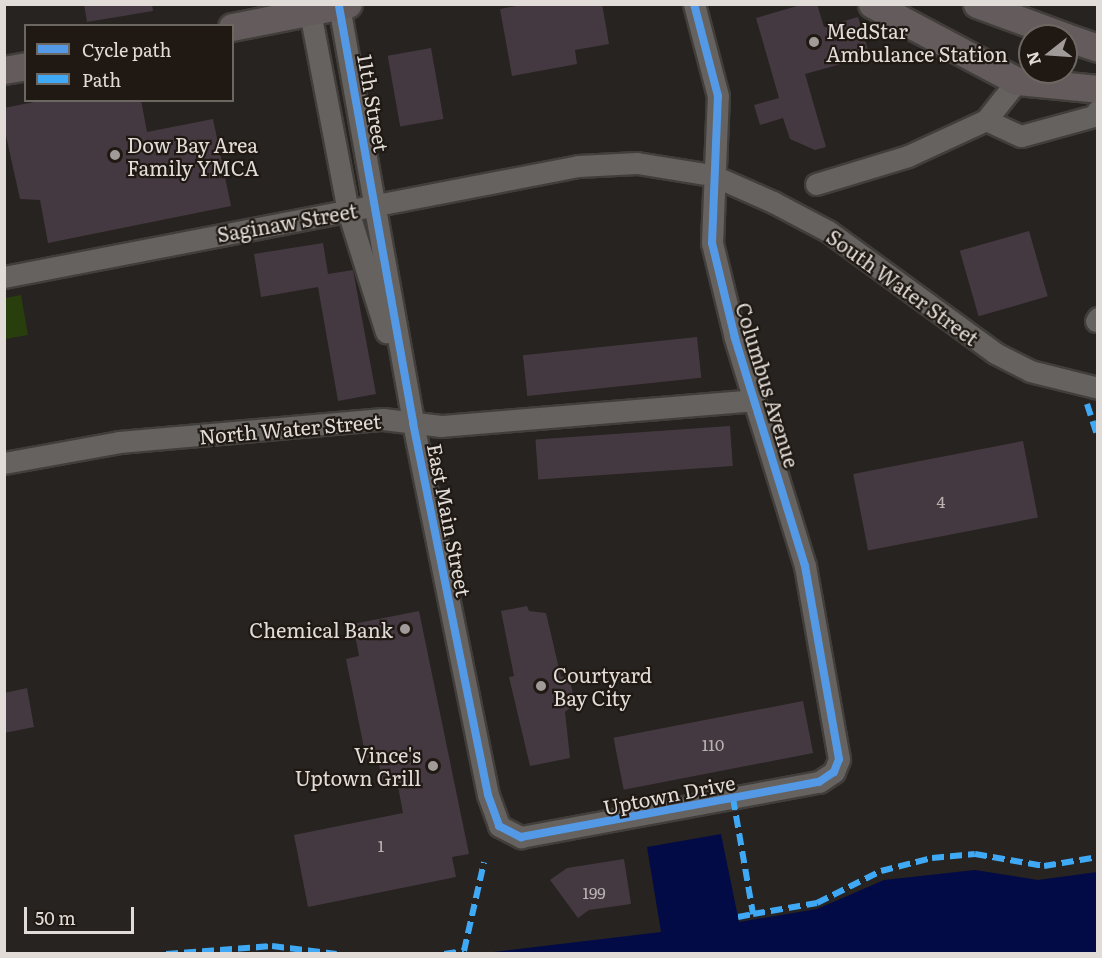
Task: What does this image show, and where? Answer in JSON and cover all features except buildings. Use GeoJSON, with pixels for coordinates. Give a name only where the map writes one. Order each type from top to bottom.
{"type":"FeatureCollection","features":[{"type":"Feature","properties":{"kind":"main road"},"geometry":{"type":"LineString","coordinates":[[872,4],[1018,72]]}},
{"type":"Feature","properties":{"kind":"main road"},"geometry":{"type":"LineString","coordinates":[[977,4],[1032,24]]}},
{"type":"Feature","properties":{"kind":"main road"},"geometry":{"type":"LineString","coordinates":[[234,27],[344,5]]}},
{"type":"Feature","properties":{"kind":"main road"},"geometry":{"type":"LineString","coordinates":[[1078,41],[1098,49]]}},
{"type":"Feature","properties":{"kind":"main road"},"geometry":{"type":"LineString","coordinates":[[1078,51],[1098,49]]}},
{"type":"Feature","properties":{"kind":"main road"},"geometry":{"type":"LineString","coordinates":[[4,70],[24,66]]}},
{"type":"Feature","properties":{"kind":"main road"},"geometry":{"type":"LineString","coordinates":[[1073,84],[1098,89]]}},
{"type":"Feature","properties":{"kind":"street","name":"Columbus Avenue"},"geometry":{"type":"LineString","coordinates":[[694,4],[717,96],[712,175],[712,243],[755,400],[805,566],[838,737],[834,772]]}},
{"type":"Feature","properties":{"kind":"street","name":"11th Street"},"geometry":{"type":"LineString","coordinates":[[344,5],[376,206]]}},
{"type":"Feature","properties":{"kind":"street","name":"East Main Street"},"geometry":{"type":"LineString","coordinates":[[310,12],[348,211],[409,401]]}},
{"type":"Feature","properties":{"kind":"street"},"geometry":{"type":"LineString","coordinates":[[816,184],[908,156],[986,120],[1018,80]]}},
{"type":"Feature","properties":{"kind":"street"},"geometry":{"type":"LineString","coordinates":[[986,120],[1021,136],[1094,116],[1098,110]]}},
{"type":"Feature","properties":{"kind":"street","name":"Saginaw Street"},"geometry":{"type":"LineString","coordinates":[[4,277],[578,166],[637,163],[712,175]]}},
{"type":"Feature","properties":{"kind":"street","name":"South Water Street"},"geometry":{"type":"LineString","coordinates":[[712,175],[828,231],[995,353],[1030,371],[1098,388]]}},
{"type":"Feature","properties":{"kind":"street","name":"East Main Street"},"geometry":{"type":"LineString","coordinates":[[376,206],[413,423],[488,795],[494,816],[508,833]]}},
{"type":"Feature","properties":{"kind":"street","name":"North Water Street"},"geometry":{"type":"LineString","coordinates":[[4,463],[119,442],[383,419],[441,426],[755,400]]}},
{"type":"Feature","properties":{"kind":"street","name":"Uptown Drive"},"geometry":{"type":"LineString","coordinates":[[508,833],[537,836],[819,782],[834,772]]}},
{"type":"Feature","properties":{"kind":"green space"},"geometry":{"type":"Polygon","coordinates":[[[21,295],[28,335],[5,339],[5,298],[21,295]]]}},
{"type":"Feature","properties":{"kind":"shaded area"},"geometry":{"type":"Polygon","coordinates":[[[721,834],[739,922],[817,909],[884,880],[975,870],[1038,880],[1097,872],[1097,953],[485,953],[661,932],[647,847],[721,834]]]}},
{"type":"Feature","properties":{"kind":"marked path"},"geometry":{"type":"LineString","coordinates":[[1087,404],[1098,438]]}},
{"type":"Feature","properties":{"kind":"marked path"},"geometry":{"type":"LineString","coordinates":[[733,798],[753,914],[817,903],[881,871],[932,858],[975,854],[1044,866],[1098,857]]}},
{"type":"Feature","properties":{"kind":"marked path"},"geometry":{"type":"LineString","coordinates":[[444,954],[464,951],[484,862]]}},
{"type":"Feature","properties":{"kind":"marked path"},"geometry":{"type":"LineString","coordinates":[[738,917],[753,914]]}},
{"type":"Feature","properties":{"kind":"marked path"},"geometry":{"type":"LineString","coordinates":[[166,954],[272,946],[337,954]]}},
{"type":"Feature","properties":{"kind":"cycle path"},"geometry":{"type":"LineString","coordinates":[[339,6],[413,423],[488,795],[499,826],[521,837],[819,782],[834,772],[839,759],[805,566],[735,338],[712,243],[718,96],[694,4]]}},
{"type":"Feature","properties":{"kind":"place","name":"MedStar Ambulance Station"},"geometry":{"type":"Point","coordinates":[814,42]}},
{"type":"Feature","properties":{"kind":"place","name":"Dow Bay Area Family YMCA"},"geometry":{"type":"Point","coordinates":[115,155]}},
{"type":"Feature","properties":{"kind":"place","name":"Chemical Bank"},"geometry":{"type":"Point","coordinates":[405,629]}},
{"type":"Feature","properties":{"kind":"place","name":"Courtyard Bay City"},"geometry":{"type":"Point","coordinates":[541,686]}},
{"type":"Feature","properties":{"kind":"place","name":"Vince's Uptown Grill"},"geometry":{"type":"Point","coordinates":[433,766]}}]}
